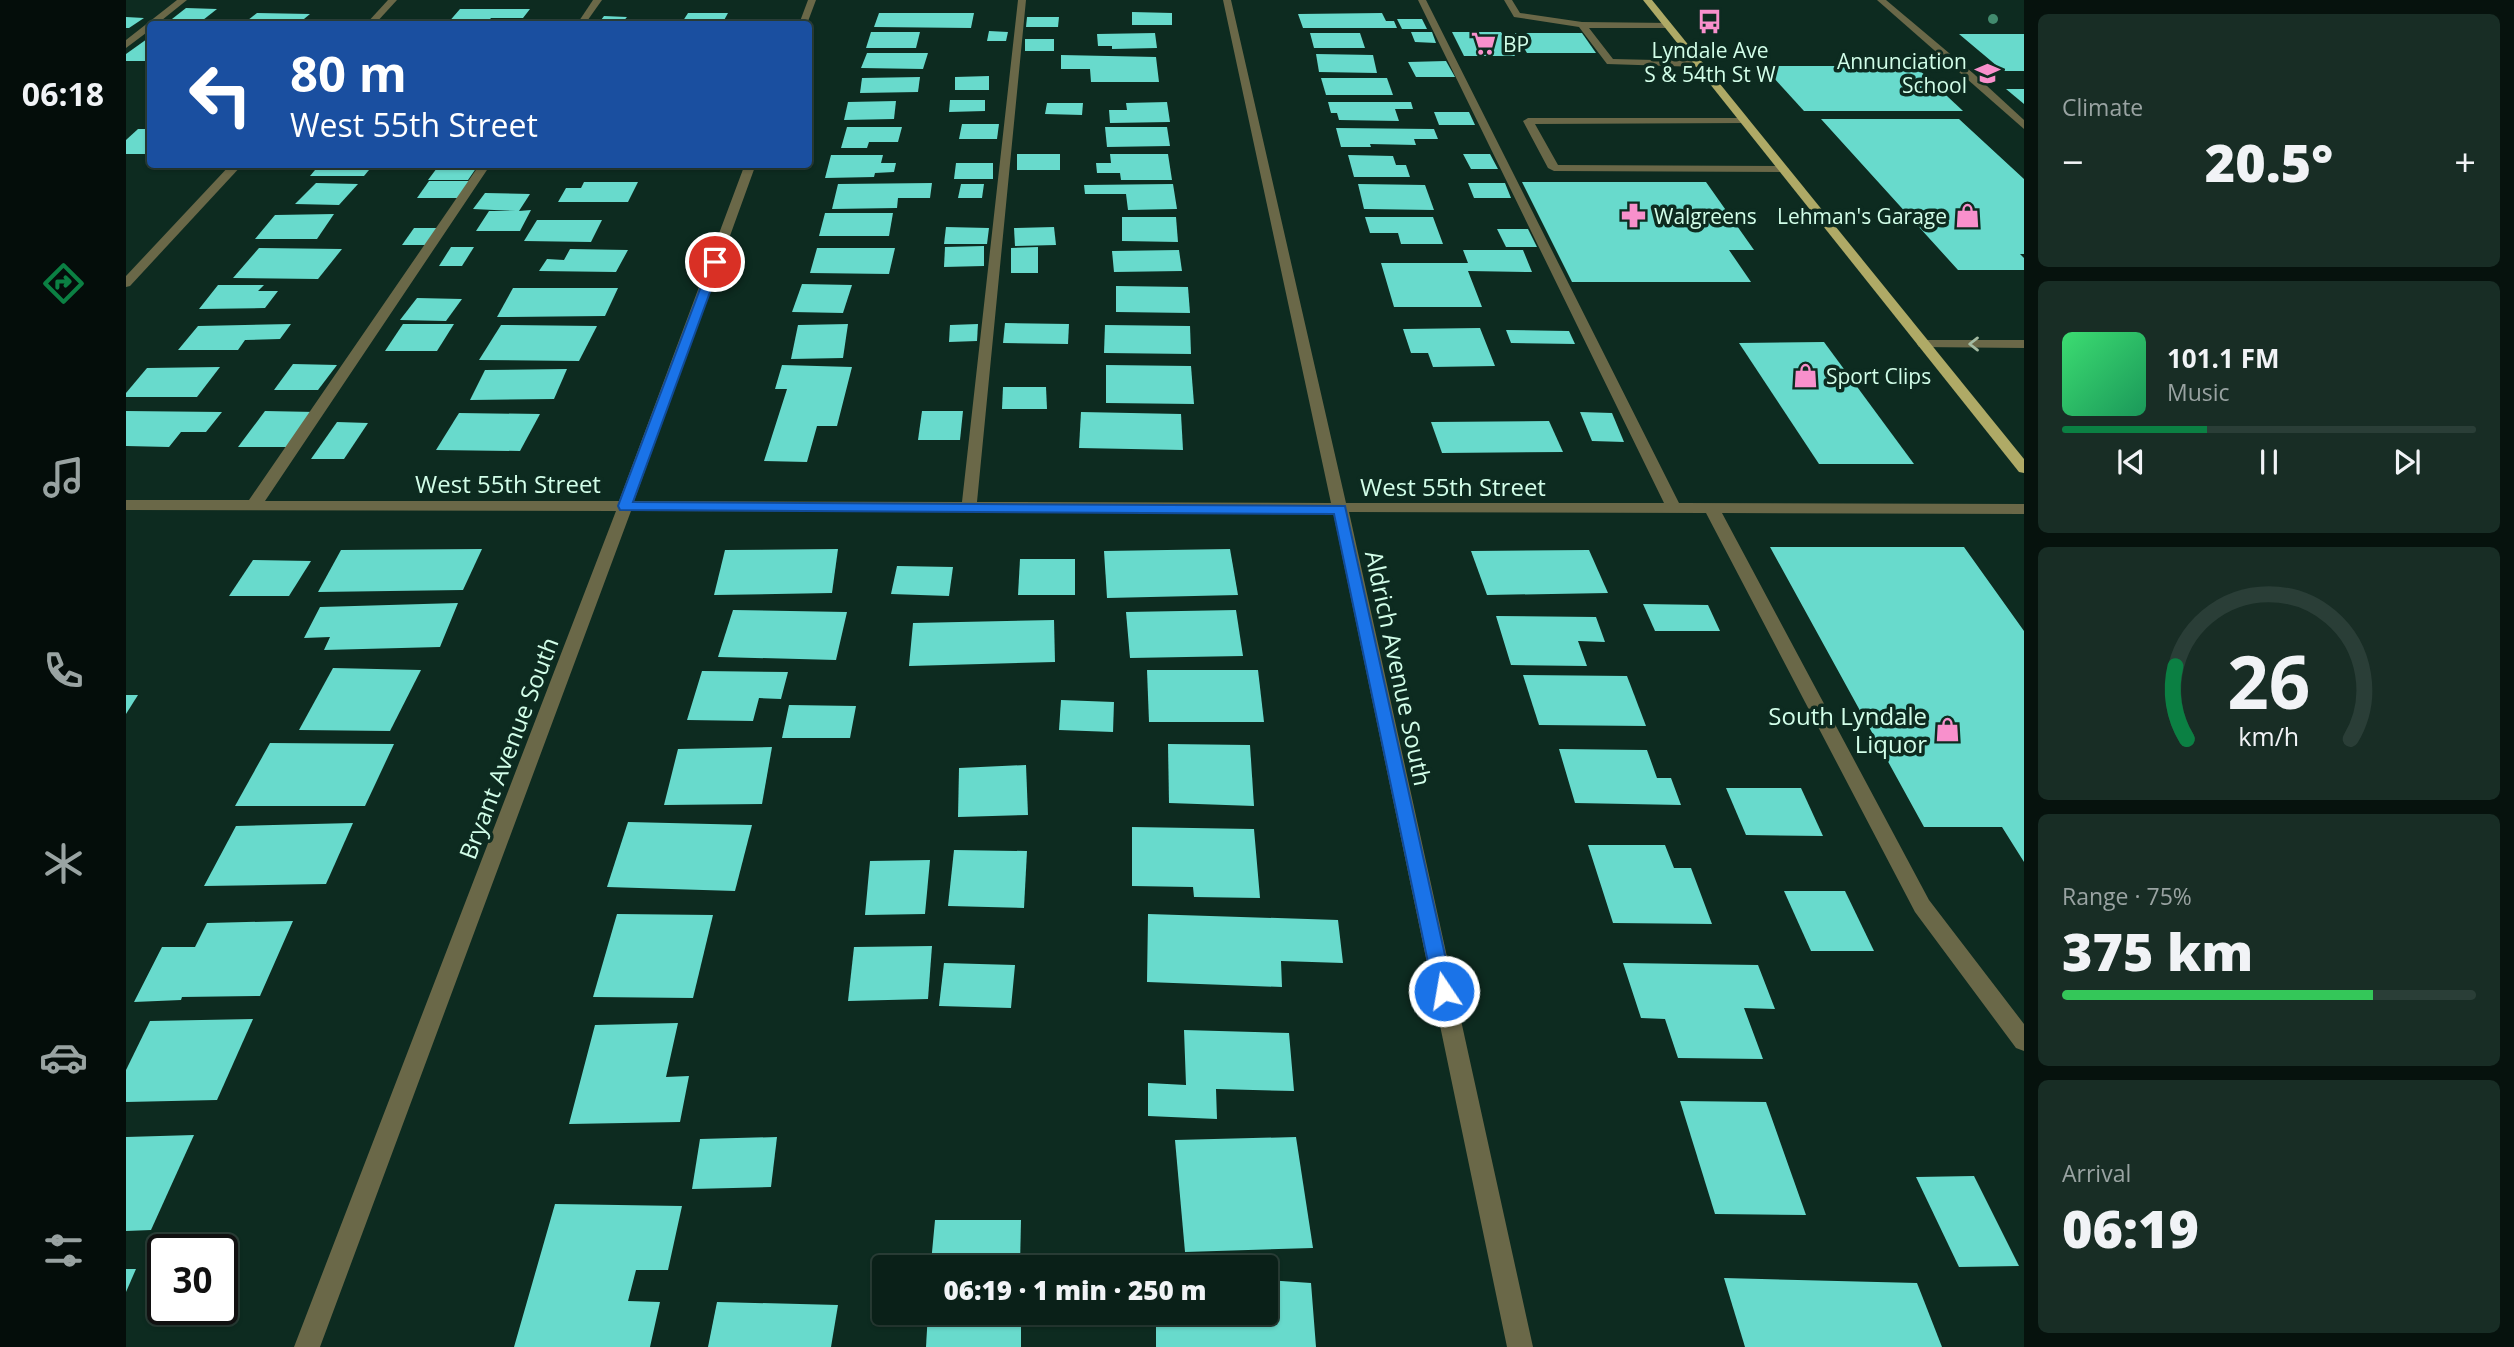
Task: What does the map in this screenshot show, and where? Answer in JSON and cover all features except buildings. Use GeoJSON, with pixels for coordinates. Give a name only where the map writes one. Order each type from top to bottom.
{"type":"FeatureCollection","features":[{"type":"Feature","properties":{"kind":"main road"},"geometry":{"type":"LineString","coordinates":[[1647,0],[2024,469]]}},
{"type":"Feature","properties":{"kind":"street"},"geometry":{"type":"LineString","coordinates":[[156,21],[183,0]]}},
{"type":"Feature","properties":{"kind":"street"},"geometry":{"type":"LineString","coordinates":[[373,21],[393,0]]}},
{"type":"Feature","properties":{"kind":"street"},"geometry":{"type":"LineString","coordinates":[[583,21],[598,0]]}},
{"type":"Feature","properties":{"kind":"street"},"geometry":{"type":"LineString","coordinates":[[804,21],[812,0]]}},
{"type":"Feature","properties":{"kind":"street"},"geometry":{"type":"LineString","coordinates":[[969,507],[1022,0]]}},
{"type":"Feature","properties":{"kind":"street","name":"Aldrich Avenue South"},"geometry":{"type":"LineString","coordinates":[[1227,0],[1340,509],[1520,1347]]}},
{"type":"Feature","properties":{"kind":"street"},"geometry":{"type":"LineString","coordinates":[[1422,0],[1674,509]]}},
{"type":"Feature","properties":{"kind":"street"},"geometry":{"type":"LineString","coordinates":[[1508,0],[1517,15],[1582,25],[1668,25]]}},
{"type":"Feature","properties":{"kind":"street"},"geometry":{"type":"LineString","coordinates":[[1881,0],[1971,76],[2024,126]]}},
{"type":"Feature","properties":{"kind":"street"},"geometry":{"type":"LineString","coordinates":[[1582,25],[1610,61],[1699,64]]}},
{"type":"Feature","properties":{"kind":"street"},"geometry":{"type":"LineString","coordinates":[[126,45],[147,28]]}},
{"type":"Feature","properties":{"kind":"street"},"geometry":{"type":"LineString","coordinates":[[1745,121],[1528,121],[1554,168],[1783,169]]}},
{"type":"Feature","properties":{"kind":"street"},"geometry":{"type":"LineString","coordinates":[[126,283],[234,168]]}},
{"type":"Feature","properties":{"kind":"street"},"geometry":{"type":"LineString","coordinates":[[254,505],[483,168]]}},
{"type":"Feature","properties":{"kind":"street","name":"Bryant Avenue South"},"geometry":{"type":"LineString","coordinates":[[307,1347],[625,506],[750,168]]}},
{"type":"Feature","properties":{"kind":"street"},"geometry":{"type":"LineString","coordinates":[[1924,344],[2024,344]]}},
{"type":"Feature","properties":{"kind":"street","name":"West 55th Street"},"geometry":{"type":"LineString","coordinates":[[126,505],[2024,509]]}},
{"type":"Feature","properties":{"kind":"street"},"geometry":{"type":"LineString","coordinates":[[1712,509],[1922,906],[2024,1041]]}},
{"type":"Feature","properties":{"kind":"place","name":"Lyndale Ave S & 54th St W"},"geometry":{"type":"Point","coordinates":[1710,21]}},
{"type":"Feature","properties":{"kind":"place","name":"BP"},"geometry":{"type":"Point","coordinates":[1483,44]}},
{"type":"Feature","properties":{"kind":"place","name":"Annunciation School"},"geometry":{"type":"Point","coordinates":[1987,73]}},
{"type":"Feature","properties":{"kind":"place","name":"Walgreens"},"geometry":{"type":"Point","coordinates":[1634,216]}},
{"type":"Feature","properties":{"kind":"place","name":"Lehman's Garage"},"geometry":{"type":"Point","coordinates":[1967,216]}},
{"type":"Feature","properties":{"kind":"place","name":"Sport Clips"},"geometry":{"type":"Point","coordinates":[1806,376]}},
{"type":"Feature","properties":{"kind":"place","name":"South Lyndale Liquor"},"geometry":{"type":"Point","coordinates":[1947,729]}},
{"type":"Feature","properties":{"kind":"route"},"geometry":{"type":"LineString","coordinates":[[715,262],[625,506],[1340,509],[1444,991]]}}]}
